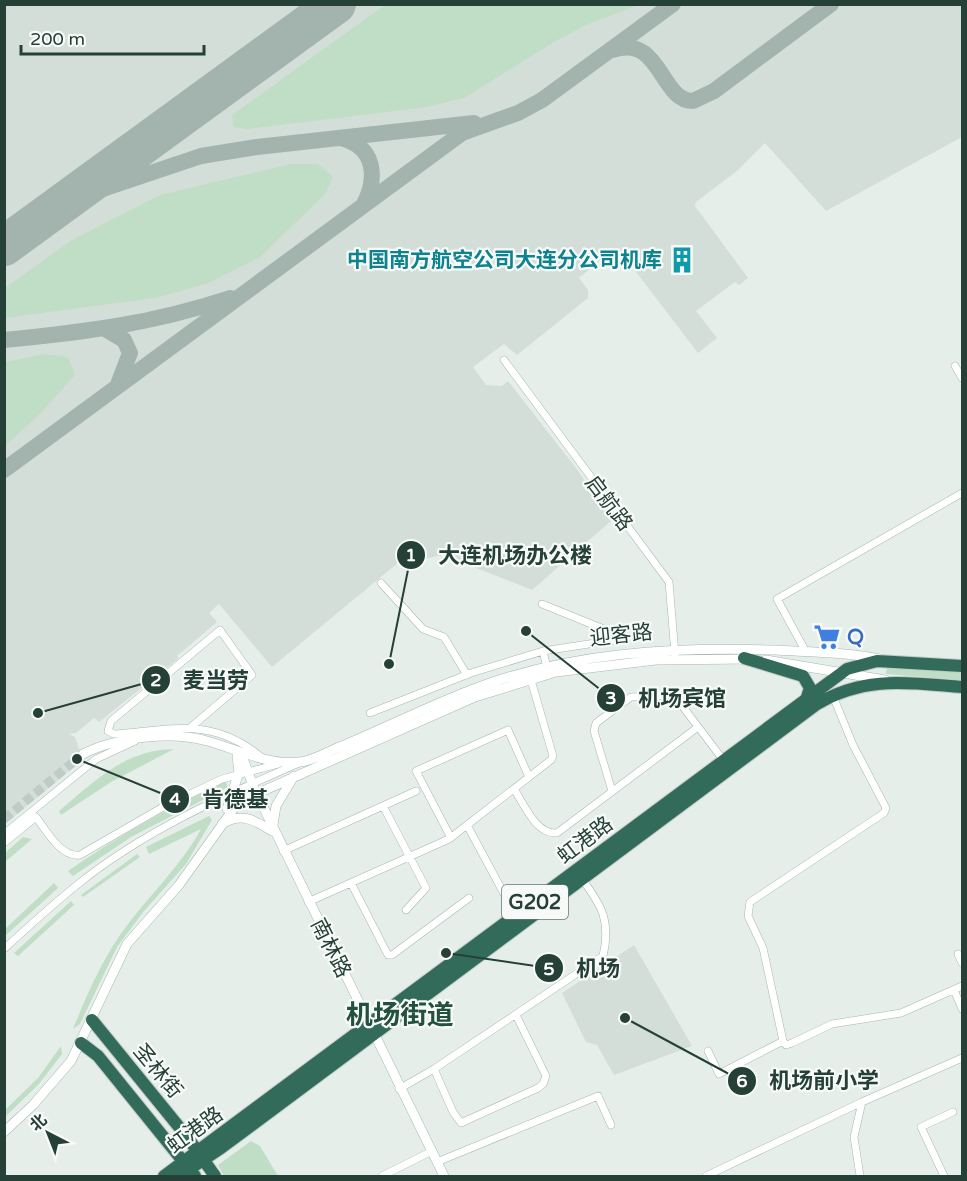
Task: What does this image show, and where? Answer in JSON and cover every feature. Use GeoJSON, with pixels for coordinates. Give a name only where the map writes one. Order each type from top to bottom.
{"type":"FeatureCollection","features":[{"type":"Feature","properties":{"kind":"highway"},"geometry":{"type":"LineString","coordinates":[[744,658],[802,676],[810,688],[806,700]]}},
{"type":"Feature","properties":{"kind":"highway","name":"虹港路"},"geometry":{"type":"LineString","coordinates":[[372,1030],[516,916],[842,673],[866,662],[892,662]]}},
{"type":"Feature","properties":{"kind":"highway","name":"迎客路"},"geometry":{"type":"LineString","coordinates":[[892,662],[963,666]]}},
{"type":"Feature","properties":{"kind":"highway","name":"虹港路"},"geometry":{"type":"LineString","coordinates":[[164,1176],[187,1171],[201,1156],[582,879],[817,704],[874,682],[896,682]]}},
{"type":"Feature","properties":{"kind":"highway","name":"迎客路"},"geometry":{"type":"LineString","coordinates":[[896,682],[963,687]]}},
{"type":"Feature","properties":{"kind":"highway","name":"圣林街"},"geometry":{"type":"LineString","coordinates":[[92,1020],[215,1176]]}},
{"type":"Feature","properties":{"kind":"highway","name":"圣林街"},"geometry":{"type":"LineString","coordinates":[[81,1044],[99,1056],[187,1171]]}},
{"type":"Feature","properties":{"kind":"main road","name":"迎客路"},"geometry":{"type":"LineString","coordinates":[[302,762],[474,689],[547,668],[553,664],[585,658],[806,652],[860,655],[892,662]]}},
{"type":"Feature","properties":{"kind":"main road","name":"迎客路"},"geometry":{"type":"LineString","coordinates":[[253,788],[295,775],[487,693],[585,668],[675,655],[744,658],[896,682]]}},
{"type":"Feature","properties":{"kind":"main road"},"geometry":{"type":"LineString","coordinates":[[83,754],[141,739],[175,735],[208,741],[238,752],[261,757],[285,762],[302,762]]}},
{"type":"Feature","properties":{"kind":"main road","name":"南林路"},"geometry":{"type":"LineString","coordinates":[[238,752],[243,771],[272,831],[444,1176]]}},
{"type":"Feature","properties":{"kind":"main road"},"geometry":{"type":"LineString","coordinates":[[4,1132],[50,1087],[81,1044],[111,975],[127,945],[179,885],[220,825],[236,797],[243,771]]}},
{"type":"Feature","properties":{"kind":"main road"},"geometry":{"type":"LineString","coordinates":[[220,825],[238,817],[247,817],[272,831],[276,806],[295,775]]}},
{"type":"Feature","properties":{"kind":"main road"},"geometry":{"type":"LineString","coordinates":[[236,797],[253,788]]}},
{"type":"Feature","properties":{"kind":"street","name":"启航路"},"geometry":{"type":"LineString","coordinates":[[504,360],[669,582],[675,655]]}},
{"type":"Feature","properties":{"kind":"street"},"geometry":{"type":"LineString","coordinates":[[956,366],[963,378]]}},
{"type":"Feature","properties":{"kind":"street"},"geometry":{"type":"LineString","coordinates":[[806,652],[777,603],[777,599],[963,493]]}},
{"type":"Feature","properties":{"kind":"street"},"geometry":{"type":"LineString","coordinates":[[381,583],[423,629],[444,637],[467,675]]}},
{"type":"Feature","properties":{"kind":"street"},"geometry":{"type":"LineString","coordinates":[[370,713],[467,675],[543,651],[615,640],[616,634],[542,604]]}},
{"type":"Feature","properties":{"kind":"street"},"geometry":{"type":"LineString","coordinates":[[190,728],[252,675],[220,630],[111,721],[107,729],[114,734],[168,727],[190,728],[238,742],[261,757]]}},
{"type":"Feature","properties":{"kind":"street"},"geometry":{"type":"LineString","coordinates":[[543,651],[547,668]]}},
{"type":"Feature","properties":{"kind":"street"},"geometry":{"type":"LineString","coordinates":[[308,902],[450,838],[553,756],[531,680]]}},
{"type":"Feature","properties":{"kind":"street"},"geometry":{"type":"LineString","coordinates":[[612,791],[594,731],[597,723],[631,698],[674,695],[724,761]]}},
{"type":"Feature","properties":{"kind":"street"},"geometry":{"type":"LineString","coordinates":[[833,696],[853,745],[886,808],[884,813],[755,896],[750,902],[748,916],[763,948],[768,983],[783,1041],[786,1045],[792,1043],[832,1024],[901,1012],[963,986]]}},
{"type":"Feature","properties":{"kind":"street"},"geometry":{"type":"LineString","coordinates":[[514,789],[537,824],[550,833],[557,832],[698,727]]}},
{"type":"Feature","properties":{"kind":"street"},"geometry":{"type":"LineString","coordinates":[[450,838],[416,771],[508,730],[529,777]]}},
{"type":"Feature","properties":{"kind":"street"},"geometry":{"type":"LineString","coordinates":[[4,834],[96,759],[141,739]]}},
{"type":"Feature","properties":{"kind":"street"},"geometry":{"type":"LineString","coordinates":[[4,843],[36,817],[67,853],[80,855],[163,807],[243,771],[285,762]]}},
{"type":"Feature","properties":{"kind":"street"},"geometry":{"type":"LineString","coordinates":[[253,788],[302,762]]}},
{"type":"Feature","properties":{"kind":"street"},"geometry":{"type":"LineString","coordinates":[[283,851],[416,791]]}},
{"type":"Feature","properties":{"kind":"street"},"geometry":{"type":"LineString","coordinates":[[4,949],[78,884],[125,852],[168,826],[236,797]]}},
{"type":"Feature","properties":{"kind":"street"},"geometry":{"type":"LineString","coordinates":[[383,806],[426,888],[405,910]]}},
{"type":"Feature","properties":{"kind":"street"},"geometry":{"type":"LineString","coordinates":[[467,825],[516,916]]}},
{"type":"Feature","properties":{"kind":"street"},"geometry":{"type":"LineString","coordinates":[[399,1089],[434,1069],[603,956],[606,941],[602,906],[582,879]]}},
{"type":"Feature","properties":{"kind":"street"},"geometry":{"type":"LineString","coordinates":[[351,883],[388,955],[392,955],[469,898]]}},
{"type":"Feature","properties":{"kind":"street"},"geometry":{"type":"LineString","coordinates":[[958,954],[963,963]]}},
{"type":"Feature","properties":{"kind":"street"},"geometry":{"type":"LineString","coordinates":[[954,990],[962,1006]]}},
{"type":"Feature","properties":{"kind":"street"},"geometry":{"type":"LineString","coordinates":[[434,1069],[453,1112],[461,1123],[538,1088],[546,1076],[516,1015]]}},
{"type":"Feature","properties":{"kind":"street"},"geometry":{"type":"LineString","coordinates":[[708,1051],[719,1074],[783,1041]]}},
{"type":"Feature","properties":{"kind":"street"},"geometry":{"type":"LineString","coordinates":[[706,1176],[862,1102],[963,1058]]}},
{"type":"Feature","properties":{"kind":"street"},"geometry":{"type":"LineString","coordinates":[[437,1162],[598,1096],[611,1125]]}},
{"type":"Feature","properties":{"kind":"street"},"geometry":{"type":"LineString","coordinates":[[860,1176],[854,1137],[862,1102]]}},
{"type":"Feature","properties":{"kind":"street"},"geometry":{"type":"LineString","coordinates":[[944,1176],[921,1127],[953,1112]]}},
{"type":"Feature","properties":{"kind":"street"},"geometry":{"type":"LineString","coordinates":[[382,1176],[432,1151]]}},
{"type":"Feature","properties":{"kind":"shaded area"},"geometry":{"type":"Polygon","coordinates":[[[5,5],[962,5],[962,137],[826,211],[765,143],[737,171],[696,202],[695,206],[748,278],[739,285],[735,282],[696,311],[717,338],[698,353],[620,251],[614,249],[579,278],[588,290],[588,298],[517,355],[504,344],[473,367],[486,385],[502,386],[508,381],[576,468],[612,520],[532,590],[443,555],[423,559],[410,553],[272,667],[219,604],[209,613],[217,622],[177,656],[179,658],[99,722],[94,718],[76,733],[69,734],[75,737],[79,749],[86,757],[5,824],[5,5]]]}},
{"type":"Feature","properties":{"kind":"shaded area"},"geometry":{"type":"Polygon","coordinates":[[[634,945],[692,1046],[614,1075],[597,1045],[586,1042],[562,993],[634,945]]]}},
{"type":"Feature","properties":{"kind":"green space"},"geometry":{"type":"Polygon","coordinates":[[[385,5],[638,5],[586,25],[554,42],[464,98],[427,107],[247,129],[233,127],[232,115],[385,5]]]}},
{"type":"Feature","properties":{"kind":"green space"},"geometry":{"type":"Polygon","coordinates":[[[291,164],[318,164],[333,177],[325,194],[259,258],[209,283],[155,298],[5,318],[5,288],[70,241],[160,195],[291,164]]]}},
{"type":"Feature","properties":{"kind":"green space"},"geometry":{"type":"Polygon","coordinates":[[[44,354],[68,357],[75,375],[40,414],[5,446],[5,362],[44,354]]]}},
{"type":"Feature","properties":{"kind":"green space"},"geometry":{"type":"Polygon","coordinates":[[[887,667],[962,672],[962,680],[886,674],[887,667]]]}},
{"type":"Feature","properties":{"kind":"green space"},"geometry":{"type":"Polygon","coordinates":[[[174,749],[111,782],[61,815],[59,811],[111,769],[140,755],[174,749]]]}},
{"type":"Feature","properties":{"kind":"green space"},"geometry":{"type":"Polygon","coordinates":[[[225,780],[228,787],[131,837],[73,876],[68,871],[145,822],[225,780]]]}},
{"type":"Feature","properties":{"kind":"green space"},"geometry":{"type":"Polygon","coordinates":[[[209,816],[212,820],[186,864],[144,911],[117,947],[80,1024],[73,1029],[94,981],[113,946],[130,921],[183,857],[201,829],[149,854],[146,847],[209,816]]]}},
{"type":"Feature","properties":{"kind":"green space"},"geometry":{"type":"Polygon","coordinates":[[[23,837],[32,839],[5,862],[5,853],[23,837]]]}},
{"type":"Feature","properties":{"kind":"green space"},"geometry":{"type":"Polygon","coordinates":[[[137,854],[140,857],[83,897],[81,895],[137,854]]]}},
{"type":"Feature","properties":{"kind":"green space"},"geometry":{"type":"Polygon","coordinates":[[[54,883],[58,888],[5,936],[5,929],[54,883]]]}},
{"type":"Feature","properties":{"kind":"green space"},"geometry":{"type":"Polygon","coordinates":[[[71,901],[74,905],[18,956],[14,953],[71,901]]]}},
{"type":"Feature","properties":{"kind":"green space"},"geometry":{"type":"Polygon","coordinates":[[[61,1046],[62,1054],[39,1084],[5,1117],[5,1110],[38,1078],[61,1046]]]}},
{"type":"Feature","properties":{"kind":"green space"},"geometry":{"type":"Polygon","coordinates":[[[251,1141],[260,1146],[278,1176],[224,1176],[218,1165],[251,1141]]]}},
{"type":"Feature","properties":{"kind":"taxiway"},"geometry":{"type":"LineString","coordinates":[[4,470],[462,133],[518,113],[542,100],[673,4]]}},
{"type":"Feature","properties":{"kind":"taxiway"},"geometry":{"type":"LineString","coordinates":[[613,50],[629,48],[641,51],[651,59],[673,91],[682,98],[693,101],[714,91],[831,4]]}},
{"type":"Feature","properties":{"kind":"taxiway"},"geometry":{"type":"LineString","coordinates":[[13,240],[91,193],[201,156],[257,147],[474,123]]}},
{"type":"Feature","properties":{"kind":"taxiway"},"geometry":{"type":"LineString","coordinates":[[340,138],[352,142],[367,155],[372,173],[364,204]]}},
{"type":"Feature","properties":{"kind":"taxiway"},"geometry":{"type":"LineString","coordinates":[[4,340],[63,334],[145,321],[230,298]]}},
{"type":"Feature","properties":{"kind":"taxiway"},"geometry":{"type":"LineString","coordinates":[[107,330],[124,340],[130,353],[117,387]]}},
{"type":"Feature","properties":{"kind":"runway"},"geometry":{"type":"LineString","coordinates":[[4,246],[336,4]]}},
{"type":"Feature","properties":{"kind":"tunnel"},"geometry":{"type":"LineString","coordinates":[[4,819],[83,754]]}},
{"type":"Feature","properties":{"kind":"place","name":"中国南方航空公司大连分公司机库"},"geometry":{"type":"Point","coordinates":[682,260]}},
{"type":"Feature","properties":{"kind":"place","name":"机场宾馆"},"geometry":{"type":"Point","coordinates":[526,631]}},
{"type":"Feature","properties":{"kind":"place","name":"Q"},"geometry":{"type":"Point","coordinates":[827,637]}},
{"type":"Feature","properties":{"kind":"place","name":"大连机场办公楼"},"geometry":{"type":"Point","coordinates":[389,664]}},
{"type":"Feature","properties":{"kind":"place","name":"麦当劳"},"geometry":{"type":"Point","coordinates":[38,713]}},
{"type":"Feature","properties":{"kind":"place","name":"肯德基"},"geometry":{"type":"Point","coordinates":[77,759]}},
{"type":"Feature","properties":{"kind":"place","name":"机场"},"geometry":{"type":"Point","coordinates":[446,953]}},
{"type":"Feature","properties":{"kind":"place","name":"机场前小学"},"geometry":{"type":"Point","coordinates":[625,1018]}},
{"type":"Feature","properties":{"kind":"district","name":"机场街道"},"geometry":{"type":"Point","coordinates":[400,1015]}}]}
